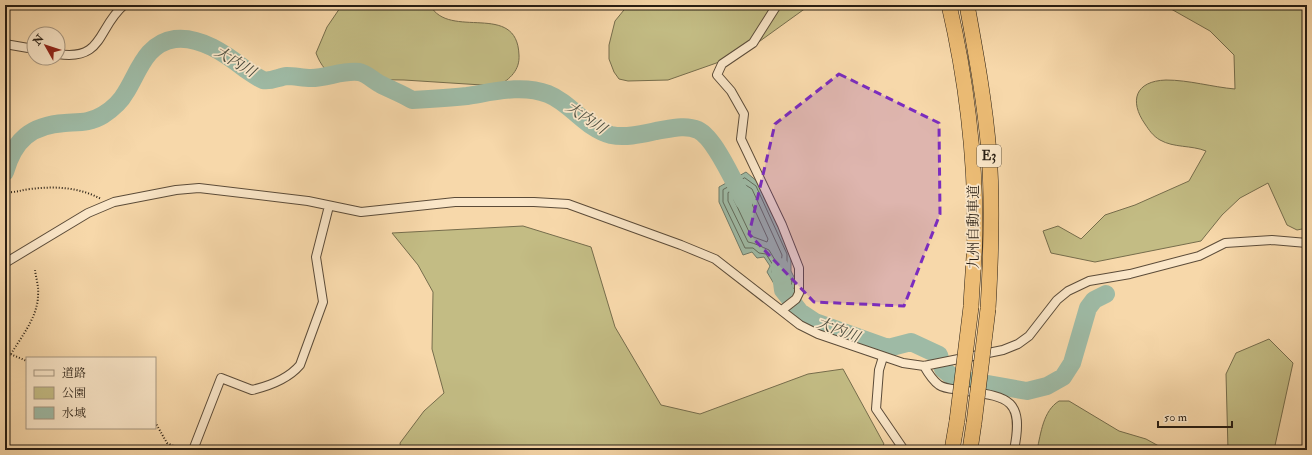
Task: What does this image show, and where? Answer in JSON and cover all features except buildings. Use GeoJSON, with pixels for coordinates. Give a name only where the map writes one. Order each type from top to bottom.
{"type":"FeatureCollection","features":[{"type":"Feature","properties":{"kind":"highway","name":"九州自動車道"},"geometry":{"type":"LineString","coordinates":[[949,5],[961,62],[973,157],[975,228],[971,307],[952,450]]}},
{"type":"Feature","properties":{"kind":"highway","name":"九州自動車道"},"geometry":{"type":"LineString","coordinates":[[967,5],[978,61],[989,153],[991,232],[988,309],[970,449]]}},
{"type":"Feature","properties":{"kind":"street"},"geometry":{"type":"LineString","coordinates":[[66,54],[82,54],[93,48],[108,22],[124,5]]}},
{"type":"Feature","properties":{"kind":"street"},"geometry":{"type":"LineString","coordinates":[[777,5],[754,43],[722,64],[717,75],[730,91],[744,114],[741,139],[782,226],[799,268],[799,293],[796,299],[782,310]]}},
{"type":"Feature","properties":{"kind":"street"},"geometry":{"type":"LineString","coordinates":[[5,44],[26,48]]}},
{"type":"Feature","properties":{"kind":"street"},"geometry":{"type":"LineString","coordinates":[[5,263],[88,213],[110,204],[151,193],[200,188],[308,201],[361,212],[455,202],[534,202],[568,204],[681,245],[714,259],[800,325],[818,334],[883,357],[903,363],[924,366],[1003,350],[1018,344],[1029,336],[1058,300],[1068,291],[1089,281],[1130,274],[1199,256],[1225,243],[1272,240],[1307,243]]}},
{"type":"Feature","properties":{"kind":"street"},"geometry":{"type":"LineString","coordinates":[[193,450],[221,378],[252,390],[273,383],[294,372],[300,365],[323,302],[316,257],[330,206]]}},
{"type":"Feature","properties":{"kind":"street"},"geometry":{"type":"LineString","coordinates":[[883,357],[879,370],[876,409],[904,450]]}},
{"type":"Feature","properties":{"kind":"street"},"geometry":{"type":"LineString","coordinates":[[924,366],[932,379],[940,385],[994,395],[1007,401],[1017,415],[1018,422],[1014,450]]}},
{"type":"Feature","properties":{"kind":"path"},"geometry":{"type":"LineString","coordinates":[[5,192],[14,193],[28,189],[74,189],[89,193],[110,204]]}},
{"type":"Feature","properties":{"kind":"path"},"geometry":{"type":"LineString","coordinates":[[11,354],[36,310],[38,295],[35,270]]}},
{"type":"Feature","properties":{"kind":"path"},"geometry":{"type":"LineString","coordinates":[[5,352],[26,361]]}},
{"type":"Feature","properties":{"kind":"path"},"geometry":{"type":"LineString","coordinates":[[156,424],[167,443],[182,450]]}},
{"type":"Feature","properties":{"kind":"highlighted area"},"geometry":{"type":"Polygon","coordinates":[[[839,74],[939,123],[940,214],[904,306],[814,302],[749,234],[775,124],[839,74]]]}},
{"type":"Feature","properties":{"kind":"green space"},"geometry":{"type":"Polygon","coordinates":[[[342,5],[430,5],[439,15],[452,20],[495,25],[507,29],[515,39],[519,55],[518,65],[513,74],[498,86],[404,80],[340,79],[325,69],[316,53],[327,27],[342,5]]]}},
{"type":"Feature","properties":{"kind":"green space"},"geometry":{"type":"Polygon","coordinates":[[[628,5],[810,5],[742,54],[668,80],[628,81],[619,79],[614,72],[609,59],[609,45],[615,21],[628,5]]]}},
{"type":"Feature","properties":{"kind":"green space"},"geometry":{"type":"Polygon","coordinates":[[[1164,5],[1307,5],[1307,228],[1297,230],[1287,225],[1268,183],[1240,198],[1222,215],[1201,241],[1095,262],[1051,253],[1043,231],[1058,226],[1081,239],[1105,215],[1135,205],[1189,181],[1206,151],[1165,143],[1153,135],[1140,116],[1137,108],[1136,100],[1142,88],[1147,84],[1156,81],[1166,80],[1183,81],[1235,89],[1234,55],[1210,31],[1164,5]]]}},
{"type":"Feature","properties":{"kind":"green space"},"geometry":{"type":"Polygon","coordinates":[[[523,226],[591,247],[615,327],[661,405],[700,414],[808,374],[843,369],[884,444],[879,450],[401,450],[400,443],[424,411],[444,393],[432,349],[433,292],[418,265],[392,233],[523,226]]]}},
{"type":"Feature","properties":{"kind":"green space"},"geometry":{"type":"Polygon","coordinates":[[[1269,339],[1293,363],[1274,450],[1228,450],[1226,374],[1236,353],[1269,339]]]}},
{"type":"Feature","properties":{"kind":"green space"},"geometry":{"type":"Polygon","coordinates":[[[1059,401],[1069,401],[1119,431],[1146,439],[1166,450],[1037,450],[1046,416],[1049,410],[1059,401]]]}},
{"type":"Feature","properties":{"kind":"water"},"geometry":{"type":"Polygon","coordinates":[[[746,172],[759,183],[791,253],[791,271],[796,281],[796,288],[787,289],[780,294],[767,272],[770,266],[764,257],[757,258],[752,252],[743,255],[719,202],[719,187],[746,172]]]}},
{"type":"Feature","properties":{"kind":"waterway","name":"大内川"},"geometry":{"type":"LineString","coordinates":[[5,172],[13,151],[26,136],[33,131],[53,124],[89,121],[103,115],[121,99],[144,59],[150,52],[165,42],[175,39],[184,39],[194,40],[212,47],[263,80],[272,80],[287,76],[317,78],[347,72],[359,72],[412,100],[467,96],[518,89],[538,91],[556,98],[586,122],[602,132],[611,135],[628,136],[677,128],[693,128],[704,135],[718,151],[744,201]]}},
{"type":"Feature","properties":{"kind":"waterway","name":"大内川"},"geometry":{"type":"LineString","coordinates":[[780,267],[783,290],[800,312],[815,322],[888,348],[911,342],[939,355],[943,369],[954,378],[1027,391],[1047,386],[1063,377],[1072,363],[1088,308],[1094,300],[1106,294]]}}]}
